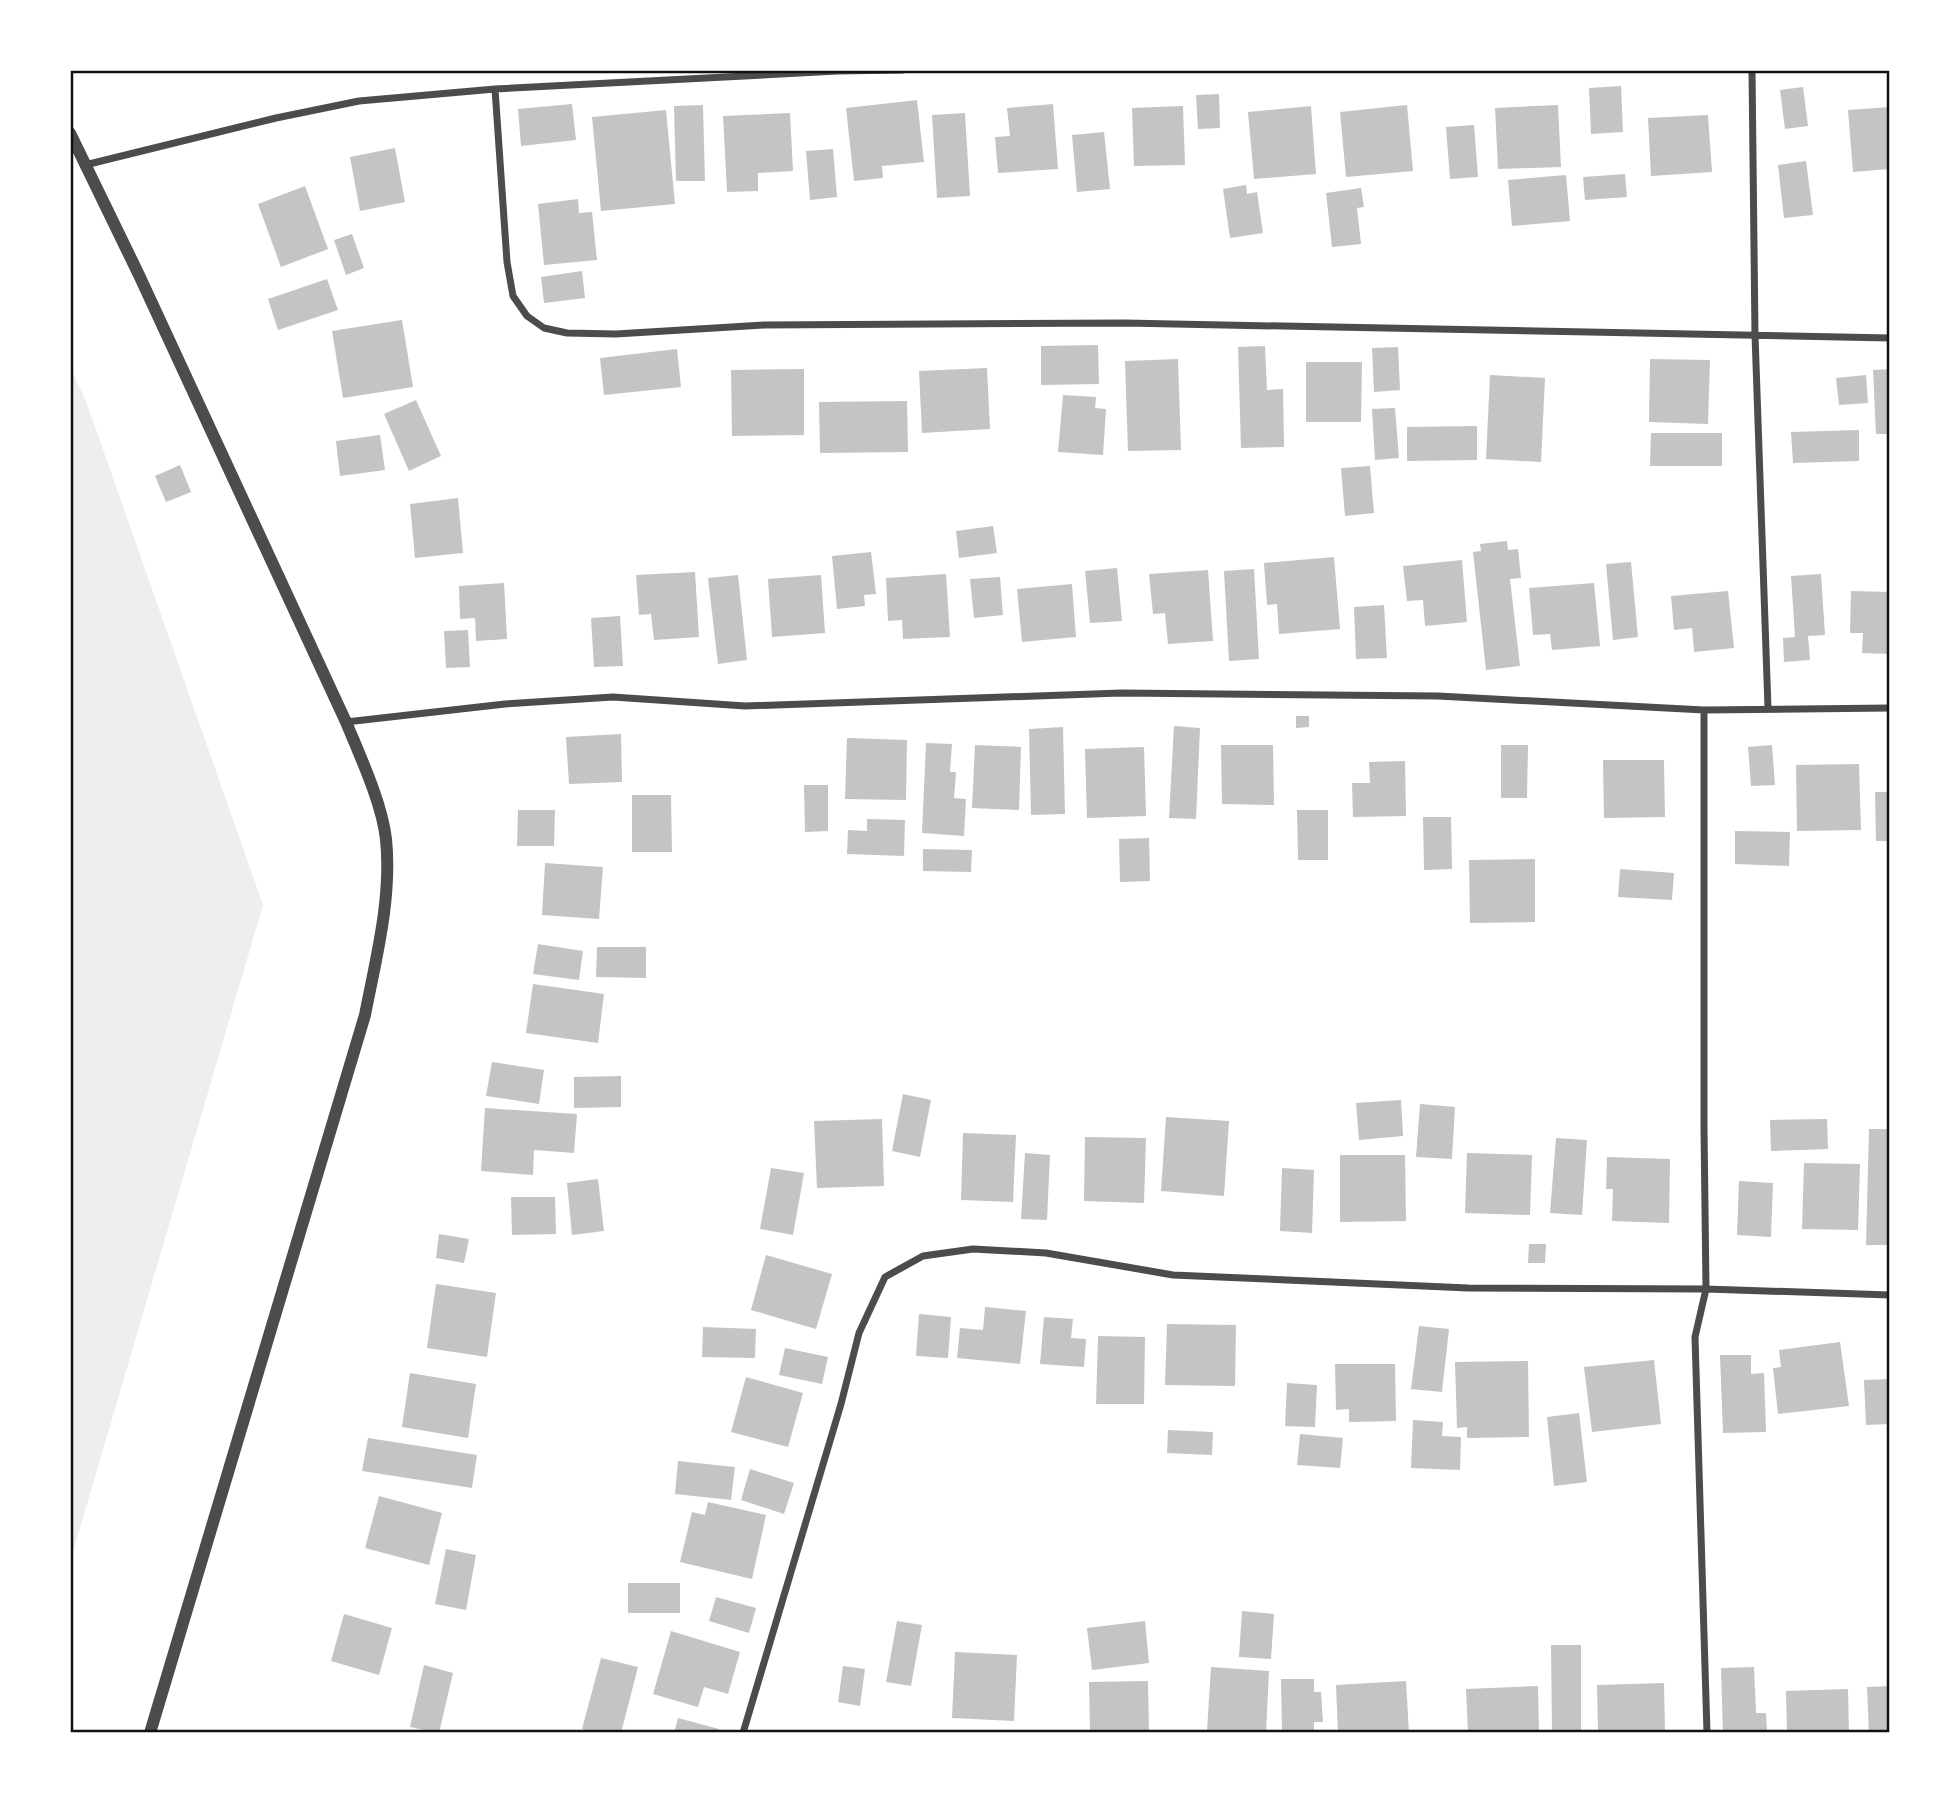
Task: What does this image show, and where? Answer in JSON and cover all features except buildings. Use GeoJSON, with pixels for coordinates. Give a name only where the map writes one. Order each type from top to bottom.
{"type":"FeatureCollection","features":[{"type":"Feature","properties":{"kind":"street"},"geometry":{"type":"LineString","coordinates":[[85,165],[276,118],[359,101],[495,89],[904,70]]}},
{"type":"Feature","properties":{"kind":"street"},"geometry":{"type":"LineString","coordinates":[[1752,70],[1755,335],[1768,708]]}},
{"type":"Feature","properties":{"kind":"street"},"geometry":{"type":"LineString","coordinates":[[495,89],[507,262],[513,296],[527,316],[544,328],[567,333],[616,334],[764,325],[1125,323],[1890,338]]}},
{"type":"Feature","properties":{"kind":"street"},"geometry":{"type":"LineString","coordinates":[[70,133],[346,722],[370,779],[386,838],[386,905],[368,1003],[150,1733]]}},
{"type":"Feature","properties":{"kind":"street"},"geometry":{"type":"LineString","coordinates":[[346,722],[505,704],[613,697],[745,706],[1121,693],[1438,696],[1704,710],[1890,708]]}},
{"type":"Feature","properties":{"kind":"street"},"geometry":{"type":"LineString","coordinates":[[1704,710],[1706,1289],[1695,1336],[1707,1733]]}},
{"type":"Feature","properties":{"kind":"street"},"geometry":{"type":"LineString","coordinates":[[745,1733],[859,1334],[885,1277],[923,1256],[973,1249],[1046,1254],[1173,1275],[1468,1288],[1706,1289],[1890,1295]]}},
{"type":"Feature","properties":{"kind":"shaded area"},"geometry":{"type":"Polygon","coordinates":[[[70,367],[86,401],[263,905],[70,1562],[70,367]]]}}]}
